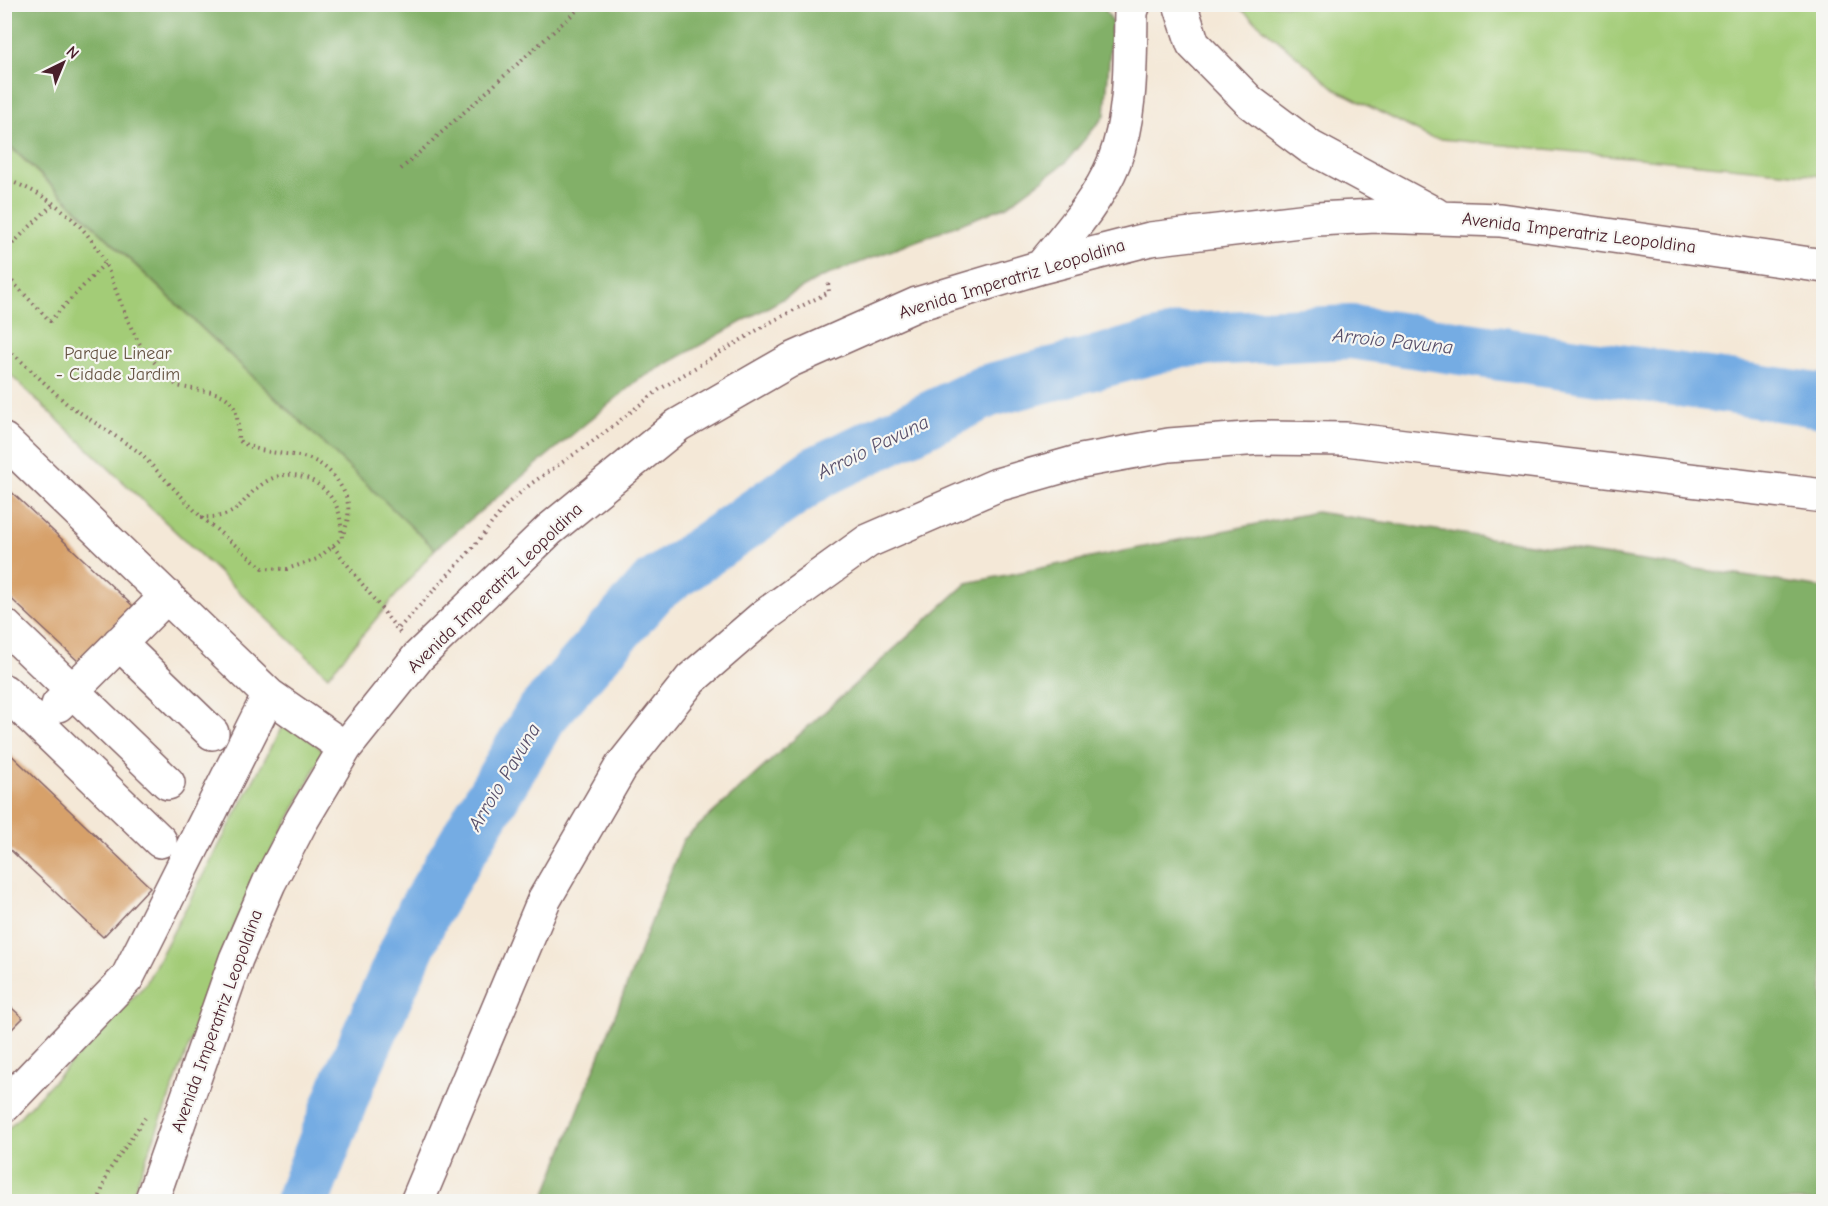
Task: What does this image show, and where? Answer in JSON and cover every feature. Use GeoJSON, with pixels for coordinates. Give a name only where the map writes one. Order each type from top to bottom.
{"type":"FeatureCollection","features":[{"type":"Feature","properties":{"kind":"street"},"geometry":{"type":"LineString","coordinates":[[1041,267],[1083,214],[1114,162],[1126,117],[1131,12],[1134,4]]}},
{"type":"Feature","properties":{"kind":"street"},"geometry":{"type":"LineString","coordinates":[[1179,4],[1193,45],[1250,102],[1310,147],[1439,217]]}},
{"type":"Feature","properties":{"kind":"street","name":"Avenida Imperatriz Leopoldina"},"geometry":{"type":"LineString","coordinates":[[151,1202],[236,959],[274,873],[345,748],[418,657],[549,530],[678,424],[791,360],[917,304],[1041,267],[1150,238],[1237,227],[1376,216],[1500,220],[1824,266]]}},
{"type":"Feature","properties":{"kind":"street"},"geometry":{"type":"LineString","coordinates":[[417,1202],[544,900],[621,767],[691,679],[764,616],[868,541],[997,485],[1081,461],[1168,445],[1259,438],[1346,439],[1824,496]]}},
{"type":"Feature","properties":{"kind":"street"},"geometry":{"type":"LineString","coordinates":[[4,440],[269,695],[345,748]]}},
{"type":"Feature","properties":{"kind":"street"},"geometry":{"type":"LineString","coordinates":[[39,724],[166,596]]}},
{"type":"Feature","properties":{"kind":"street"},"geometry":{"type":"LineString","coordinates":[[5,626],[168,783]]}},
{"type":"Feature","properties":{"kind":"street"},"geometry":{"type":"LineString","coordinates":[[119,643],[212,733]]}},
{"type":"Feature","properties":{"kind":"street"},"geometry":{"type":"LineString","coordinates":[[4,691],[160,841]]}},
{"type":"Feature","properties":{"kind":"street"},"geometry":{"type":"LineString","coordinates":[[4,1106],[127,978],[269,695]]}},
{"type":"Feature","properties":{"kind":"path"},"geometry":{"type":"LineString","coordinates":[[401,169],[584,4]]}},
{"type":"Feature","properties":{"kind":"path"},"geometry":{"type":"LineString","coordinates":[[4,179],[55,202],[90,238],[105,263],[125,315],[144,350],[177,386],[213,390],[231,401],[239,421],[238,440],[252,450],[296,454],[316,461],[335,476],[347,496],[349,519],[342,538],[317,559],[287,569],[263,568],[201,517],[139,452],[67,404],[4,345]]}},
{"type":"Feature","properties":{"kind":"path"},"geometry":{"type":"LineString","coordinates":[[4,252],[55,202]]}},
{"type":"Feature","properties":{"kind":"path"},"geometry":{"type":"LineString","coordinates":[[4,273],[50,321],[105,263]]}},
{"type":"Feature","properties":{"kind":"path"},"geometry":{"type":"LineString","coordinates":[[201,517],[220,518],[236,511],[266,481],[290,473],[318,483],[338,510],[342,538]]}},
{"type":"Feature","properties":{"kind":"path"},"geometry":{"type":"LineString","coordinates":[[333,546],[418,657]]}},
{"type":"Feature","properties":{"kind":"green space"},"geometry":{"type":"Polygon","coordinates":[[[1102,4],[1112,21],[1105,115],[1065,163],[1007,206],[820,278],[638,380],[435,549],[5,141],[5,5],[1102,4]]]}},
{"type":"Feature","properties":{"kind":"green space"},"geometry":{"type":"Polygon","coordinates":[[[1236,5],[1823,5],[1823,176],[1431,138],[1337,90],[1236,5]]]}},
{"type":"Feature","properties":{"kind":"green space","name":"Parque Linear - Cidade Jardim"},"geometry":{"type":"Polygon","coordinates":[[[4,141],[435,549],[328,676],[5,370],[4,141]]]}},
{"type":"Feature","properties":{"kind":"green space"},"geometry":{"type":"Polygon","coordinates":[[[1316,512],[1823,588],[1823,1201],[543,1201],[683,840],[967,583],[1316,512]]]}},
{"type":"Feature","properties":{"kind":"green space"},"geometry":{"type":"Polygon","coordinates":[[[285,721],[324,751],[237,919],[130,1201],[5,1201],[4,1133],[145,985],[285,721]]]}},
{"type":"Feature","properties":{"kind":"building"},"geometry":{"type":"Polygon","coordinates":[[[4,485],[133,606],[79,662],[4,592],[4,485]]]}},
{"type":"Feature","properties":{"kind":"building"},"geometry":{"type":"Polygon","coordinates":[[[4,748],[150,887],[103,937],[4,844],[4,748]]]}},
{"type":"Feature","properties":{"kind":"building"},"geometry":{"type":"Polygon","coordinates":[[[4,1001],[23,1018],[4,1037],[4,1001]]]}},
{"type":"Feature","properties":{"kind":"waterway","name":"Arroio Pavuna"},"geometry":{"type":"LineString","coordinates":[[302,1202],[348,1082],[424,911],[541,715],[653,587],[818,472],[987,391],[1182,340],[1351,332],[1824,401]]}}]}
